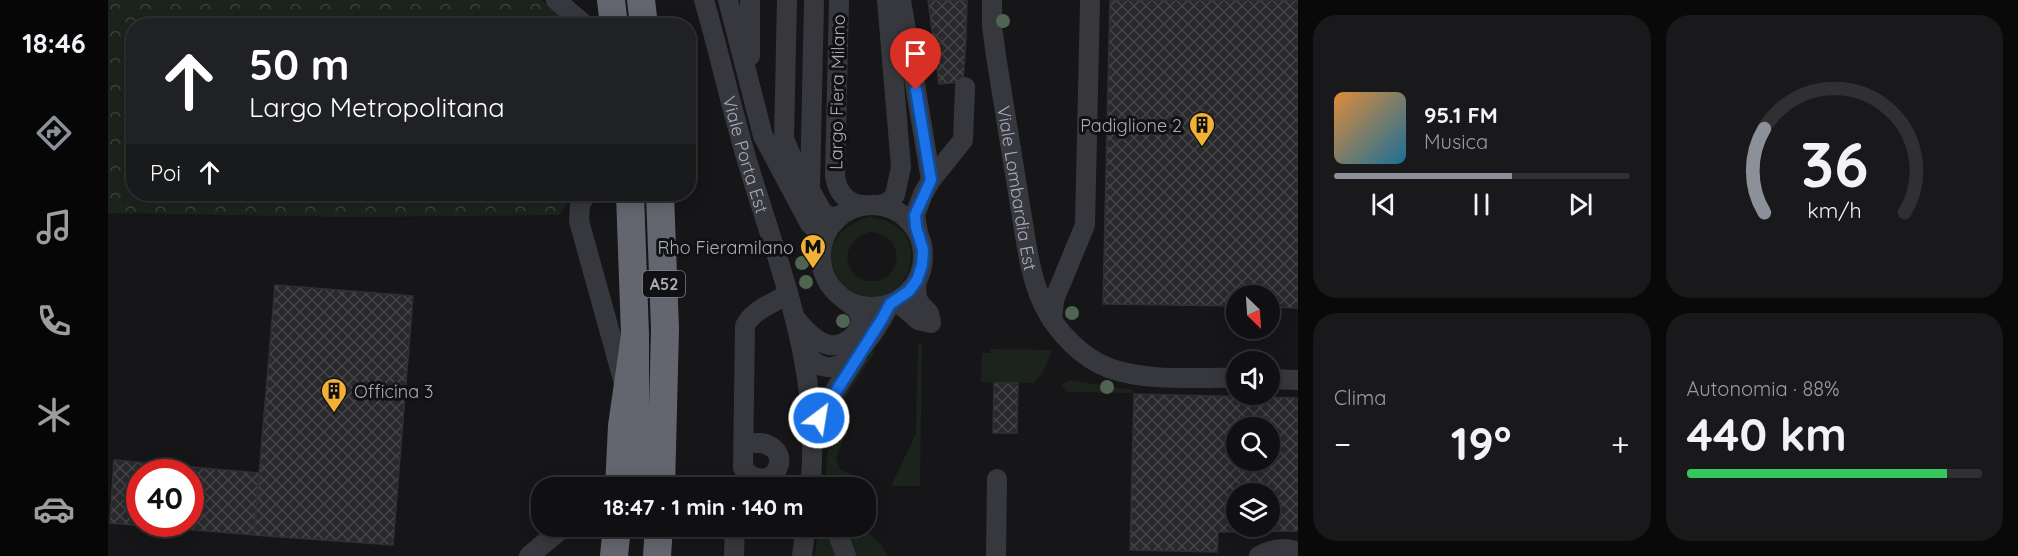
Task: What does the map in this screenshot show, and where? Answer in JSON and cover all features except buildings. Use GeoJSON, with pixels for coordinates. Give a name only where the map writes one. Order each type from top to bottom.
{"type":"FeatureCollection","features":[{"type":"Feature","properties":{"kind":"highway"},"geometry":{"type":"LineString","coordinates":[[611,0],[613,18]]}},
{"type":"Feature","properties":{"kind":"highway"},"geometry":{"type":"LineString","coordinates":[[641,0],[643,18]]}},
{"type":"Feature","properties":{"kind":"highway","name":"A52"},"geometry":{"type":"LineString","coordinates":[[630,201],[635,335],[635,477]]}},
{"type":"Feature","properties":{"kind":"highway","name":"A52"},"geometry":{"type":"LineString","coordinates":[[660,201],[665,374],[661,477]]}},
{"type":"Feature","properties":{"kind":"highway"},"geometry":{"type":"LineString","coordinates":[[620,477],[622,426],[635,335]]}},
{"type":"Feature","properties":{"kind":"highway"},"geometry":{"type":"LineString","coordinates":[[665,374],[677,477]]}},
{"type":"Feature","properties":{"kind":"highway"},"geometry":{"type":"LineString","coordinates":[[614,556],[616,537]]}},
{"type":"Feature","properties":{"kind":"highway"},"geometry":{"type":"LineString","coordinates":[[630,556],[631,537]]}},
{"type":"Feature","properties":{"kind":"highway"},"geometry":{"type":"LineString","coordinates":[[657,556],[658,537]]}},
{"type":"Feature","properties":{"kind":"highway"},"geometry":{"type":"LineString","coordinates":[[673,556],[674,537]]}},
{"type":"Feature","properties":{"kind":"street"},"geometry":{"type":"LineString","coordinates":[[556,0],[577,18]]}},
{"type":"Feature","properties":{"kind":"street","name":"Viale Porta Est"},"geometry":{"type":"LineString","coordinates":[[704,0],[747,159],[803,349],[812,408],[811,477]]}},
{"type":"Feature","properties":{"kind":"street"},"geometry":{"type":"LineString","coordinates":[[728,0],[763,136],[810,224],[816,229],[871,205],[893,199],[900,178],[887,0]]}},
{"type":"Feature","properties":{"kind":"street"},"geometry":{"type":"LineString","coordinates":[[750,0],[750,82]]}},
{"type":"Feature","properties":{"kind":"street"},"geometry":{"type":"LineString","coordinates":[[787,0],[784,139],[790,154],[826,215],[836,219]]}},
{"type":"Feature","properties":{"kind":"street"},"geometry":{"type":"LineString","coordinates":[[810,189],[814,0]]}},
{"type":"Feature","properties":{"kind":"street","name":"Largo Fiera Milano"},"geometry":{"type":"LineString","coordinates":[[839,0],[835,176],[843,196],[855,204],[871,205]]}},
{"type":"Feature","properties":{"kind":"street"},"geometry":{"type":"LineString","coordinates":[[901,0],[931,180]]}},
{"type":"Feature","properties":{"kind":"street","name":"Viale Lombardia Est"},"geometry":{"type":"LineString","coordinates":[[993,0],[992,26],[996,56],[1033,278],[1052,320],[1072,343],[1106,367],[1143,376],[1226,378]]}},
{"type":"Feature","properties":{"kind":"street"},"geometry":{"type":"LineString","coordinates":[[1052,320],[1054,300],[1085,225],[1090,0]]}},
{"type":"Feature","properties":{"kind":"street"},"geometry":{"type":"LineString","coordinates":[[843,298],[869,307],[901,304],[918,320],[931,323],[929,313],[915,296],[923,250],[915,215],[931,180],[963,140],[965,87]]}},
{"type":"Feature","properties":{"kind":"street"},"geometry":{"type":"LineString","coordinates":[[582,201],[579,221],[625,386],[632,426],[629,454],[616,477]]}},
{"type":"Feature","properties":{"kind":"street"},"geometry":{"type":"LineString","coordinates":[[871,205],[897,211],[910,221],[919,234]]}},
{"type":"Feature","properties":{"kind":"street"},"geometry":{"type":"LineString","coordinates":[[795,316],[805,330],[823,343],[832,346],[843,344],[856,334],[860,322],[858,312],[831,287],[823,272],[820,255],[824,239],[836,219]]}},
{"type":"Feature","properties":{"kind":"street"},"geometry":{"type":"LineString","coordinates":[[813,441],[819,418],[890,304],[909,291],[917,280]]}},
{"type":"Feature","properties":{"kind":"street"},"geometry":{"type":"LineString","coordinates":[[756,443],[763,442],[770,445],[779,458],[778,467],[773,474],[763,478],[747,475],[742,460],[745,326],[748,319],[755,313],[788,294]]}},
{"type":"Feature","properties":{"kind":"street"},"geometry":{"type":"LineString","coordinates":[[803,349],[813,361],[830,366],[843,364],[861,351]]}},
{"type":"Feature","properties":{"kind":"street"},"geometry":{"type":"LineString","coordinates":[[1280,379],[1298,380]]}},
{"type":"Feature","properties":{"kind":"street"},"geometry":{"type":"LineString","coordinates":[[996,556],[997,479]]}},
{"type":"Feature","properties":{"kind":"street"},"geometry":{"type":"LineString","coordinates":[[529,556],[552,537]]}},
{"type":"Feature","properties":{"kind":"street"},"geometry":{"type":"LineString","coordinates":[[734,556],[735,537]]}},
{"type":"Feature","properties":{"kind":"street"},"geometry":{"type":"LineString","coordinates":[[802,556],[805,537]]}},
{"type":"Feature","properties":{"kind":"street"},"geometry":{"type":"LineString","coordinates":[[839,537],[846,556]]}},
{"type":"Feature","properties":{"kind":"street"},"geometry":{"type":"LineString","coordinates":[[1258,556],[1280,549],[1298,552]]}},
{"type":"Feature","properties":{"kind":"green space"},"geometry":{"type":"Polygon","coordinates":[[[108,0],[541,0],[567,18],[126,18],[126,201],[569,201],[559,215],[353,217],[108,213],[108,0]]]}},
{"type":"Feature","properties":{"kind":"green space"},"geometry":{"type":"Polygon","coordinates":[[[870,217],[893,224],[906,236],[911,252],[910,268],[902,282],[890,293],[874,297],[856,293],[850,290],[836,274],[832,264],[833,245],[844,230],[870,217]],[[869,232],[859,237],[851,245],[847,256],[848,262],[851,271],[860,278],[868,281],[879,280],[888,276],[894,268],[897,259],[896,250],[891,241],[882,235],[869,232]]]}},
{"type":"Feature","properties":{"kind":"green space"},"geometry":{"type":"Polygon","coordinates":[[[922,344],[920,486],[891,486],[916,434],[918,345],[922,344]]]}},
{"type":"Feature","properties":{"kind":"green space"},"geometry":{"type":"Polygon","coordinates":[[[990,349],[1052,350],[1043,372],[1033,383],[981,382],[982,353],[990,353],[990,349]]]}},
{"type":"Feature","properties":{"kind":"green space"},"geometry":{"type":"Polygon","coordinates":[[[871,350],[875,352],[845,398],[844,438],[836,458],[840,469],[852,474],[851,477],[826,477],[827,419],[871,350]]]}},
{"type":"Feature","properties":{"kind":"green space"},"geometry":{"type":"Polygon","coordinates":[[[1069,380],[1133,390],[1133,393],[1068,392],[1061,385],[1069,380]]]}},
{"type":"Feature","properties":{"kind":"green space"},"geometry":{"type":"Polygon","coordinates":[[[817,537],[830,537],[839,556],[815,556],[817,537]]]}},
{"type":"Feature","properties":{"kind":"green space"},"geometry":{"type":"Polygon","coordinates":[[[846,537],[873,537],[888,556],[853,556],[846,537]]]}},
{"type":"Feature","properties":{"kind":"place","name":"Padiglione 2"},"geometry":{"type":"Point","coordinates":[1202,148]}},
{"type":"Feature","properties":{"kind":"place","name":"Rho Fieramilano"},"geometry":{"type":"Point","coordinates":[813,270]}},
{"type":"Feature","properties":{"kind":"place","name":"Officina 3"},"geometry":{"type":"Point","coordinates":[334,414]}},
{"type":"Feature","properties":{"kind":"route"},"geometry":{"type":"LineString","coordinates":[[819,418],[890,304],[909,291],[917,280],[922,265],[923,250],[915,215],[916,208],[931,180],[916,90]]}}]}
